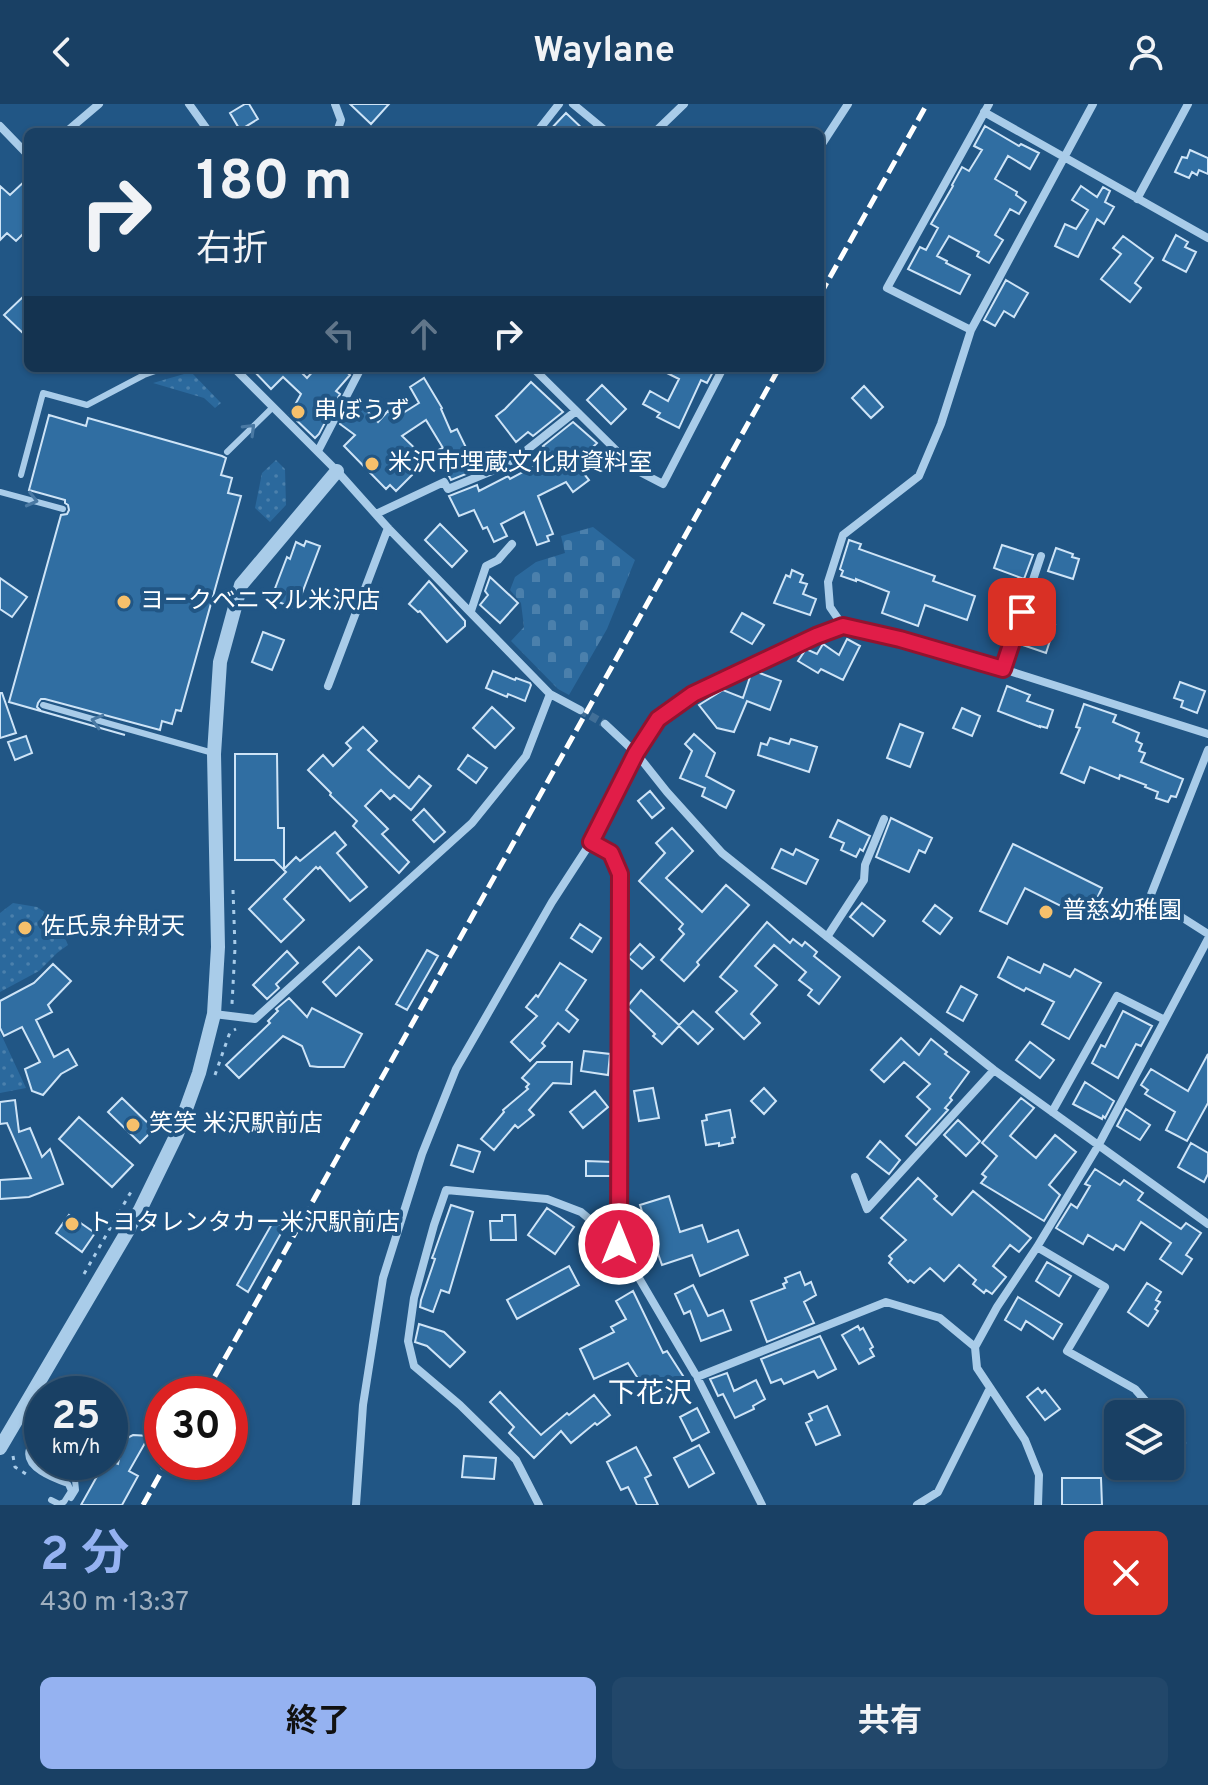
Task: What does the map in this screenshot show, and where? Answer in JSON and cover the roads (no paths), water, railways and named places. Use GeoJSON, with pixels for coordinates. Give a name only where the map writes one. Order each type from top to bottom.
{"type":"FeatureCollection","features":[{"type":"Feature","properties":{"kind":"street"},"geometry":{"type":"LineString","coordinates":[[71,128],[99,104]]}},
{"type":"Feature","properties":{"kind":"street"},"geometry":{"type":"LineString","coordinates":[[189,104],[206,128]]}},
{"type":"Feature","properties":{"kind":"street"},"geometry":{"type":"LineString","coordinates":[[335,104],[341,120],[338,128]]}},
{"type":"Feature","properties":{"kind":"street"},"geometry":{"type":"LineString","coordinates":[[540,128],[559,104]]}},
{"type":"Feature","properties":{"kind":"street"},"geometry":{"type":"LineString","coordinates":[[573,104],[602,128]]}},
{"type":"Feature","properties":{"kind":"street"},"geometry":{"type":"LineString","coordinates":[[659,128],[684,104]]}},
{"type":"Feature","properties":{"kind":"street"},"geometry":{"type":"LineString","coordinates":[[824,141],[848,104]]}},
{"type":"Feature","properties":{"kind":"street"},"geometry":{"type":"LineString","coordinates":[[843,626],[830,607],[828,582],[843,535],[919,476],[941,424],[971,330],[1093,104]]}},
{"type":"Feature","properties":{"kind":"street"},"geometry":{"type":"LineString","coordinates":[[1137,199],[1188,104]]}},
{"type":"Feature","properties":{"kind":"street"},"geometry":{"type":"LineString","coordinates":[[971,330],[887,288],[987,108],[1063,158],[1208,238]]}},
{"type":"Feature","properties":{"kind":"street"},"geometry":{"type":"LineString","coordinates":[[0,126],[24,151]]}},
{"type":"Feature","properties":{"kind":"street"},"geometry":{"type":"LineString","coordinates":[[238,372],[318,451],[388,528],[550,694],[580,710]]}},
{"type":"Feature","properties":{"kind":"street"},"geometry":{"type":"LineString","coordinates":[[318,451],[358,372]]}},
{"type":"Feature","properties":{"kind":"street"},"geometry":{"type":"LineString","coordinates":[[537,372],[636,470],[663,484],[721,372]]}},
{"type":"Feature","properties":{"kind":"street"},"geometry":{"type":"LineString","coordinates":[[376,514],[444,482],[448,489],[509,464],[576,411]]}},
{"type":"Feature","properties":{"kind":"street"},"geometry":{"type":"LineString","coordinates":[[0,1448],[140,1210],[177,1134],[199,1073],[214,1014],[218,947],[214,754],[220,662],[241,585],[337,471]]}},
{"type":"Feature","properties":{"kind":"street"},"geometry":{"type":"LineString","coordinates":[[328,686],[388,528]]}},
{"type":"Feature","properties":{"kind":"street"},"geometry":{"type":"LineString","coordinates":[[471,611],[486,566],[498,560],[512,544]]}},
{"type":"Feature","properties":{"kind":"street"},"geometry":{"type":"LineString","coordinates":[[1003,669],[1041,556]]}},
{"type":"Feature","properties":{"kind":"street"},"geometry":{"type":"LineString","coordinates":[[356,1505],[363,1405],[383,1278],[422,1154],[456,1069],[552,902],[591,842],[636,753],[658,719],[693,694],[843,626],[1003,669],[1208,734]]}},
{"type":"Feature","properties":{"kind":"street"},"geometry":{"type":"LineString","coordinates":[[214,1014],[255,1019],[472,823],[526,756],[550,694]]}},
{"type":"Feature","properties":{"kind":"street"},"geometry":{"type":"LineString","coordinates":[[605,724],[636,753],[722,853],[994,1070],[1208,1224]]}},
{"type":"Feature","properties":{"kind":"street"},"geometry":{"type":"LineString","coordinates":[[1038,1505],[1039,1475],[1025,1440],[977,1368],[975,1347],[1098,1146],[1208,937],[1150,897],[1208,750]]}},
{"type":"Feature","properties":{"kind":"street"},"geometry":{"type":"LineString","coordinates":[[827,937],[864,880],[865,865],[884,819]]}},
{"type":"Feature","properties":{"kind":"street"},"geometry":{"type":"LineString","coordinates":[[591,842],[611,853],[620,874],[619,1244]]}},
{"type":"Feature","properties":{"kind":"street"},"geometry":{"type":"LineString","coordinates":[[1052,1112],[1117,996],[1165,1020]]}},
{"type":"Feature","properties":{"kind":"street"},"geometry":{"type":"LineString","coordinates":[[855,1177],[867,1209],[994,1070]]}},
{"type":"Feature","properties":{"kind":"street"},"geometry":{"type":"LineString","coordinates":[[539,1505],[516,1460],[460,1405],[414,1366],[408,1341],[414,1298],[446,1190],[547,1199],[581,1212],[619,1244],[697,1377],[762,1505]]}},
{"type":"Feature","properties":{"kind":"street"},"geometry":{"type":"LineString","coordinates":[[1037,1247],[1105,1287],[1067,1351],[1135,1389],[1145,1400]]}},
{"type":"Feature","properties":{"kind":"street"},"geometry":{"type":"LineString","coordinates":[[697,1377],[886,1302],[940,1318],[975,1347]]}},
{"type":"Feature","properties":{"kind":"street"},"geometry":{"type":"LineString","coordinates":[[917,1505],[938,1492],[990,1388]]}},
{"type":"Feature","properties":{"kind":"lane"},"geometry":{"type":"LineString","coordinates":[[21,475],[43,393],[87,405],[153,372]]}},
{"type":"Feature","properties":{"kind":"lane"},"geometry":{"type":"LineString","coordinates":[[227,452],[273,407]]}},
{"type":"Feature","properties":{"kind":"lane"},"geometry":{"type":"LineString","coordinates":[[0,492],[63,509]]}},
{"type":"Feature","properties":{"kind":"lane"},"geometry":{"type":"LineString","coordinates":[[43,705],[214,754]]}},
{"type":"Feature","properties":{"kind":"lane"},"geometry":{"type":"LineString","coordinates":[[56,1480],[72,1482]]}},
{"type":"Feature","properties":{"kind":"lane"},"geometry":{"type":"LineString","coordinates":[[51,1500],[59,1504],[64,1502],[71,1491],[72,1482]]}},
{"type":"Feature","properties":{"kind":"lane"},"geometry":{"type":"LineString","coordinates":[[65,1505],[76,1490],[72,1482]]}},
{"type":"Feature","properties":{"kind":"tunnel"},"geometry":{"type":"LineString","coordinates":[[580,710],[605,724]]}},
{"type":"Feature","properties":{"kind":"railway"},"geometry":{"type":"LineString","coordinates":[[824,288],[927,104]]}},
{"type":"Feature","properties":{"kind":"railway"},"geometry":{"type":"LineString","coordinates":[[215,1376],[777,372]]}},
{"type":"Feature","properties":{"kind":"railway"},"geometry":{"type":"LineString","coordinates":[[143,1505],[157,1480]]}},
{"type":"Feature","properties":{"kind":"place","name":"串ぼうず"},"geometry":{"type":"Point","coordinates":[298,412]}},
{"type":"Feature","properties":{"kind":"place","name":"米沢市埋蔵文化財資料室"},"geometry":{"type":"Point","coordinates":[372,464]}},
{"type":"Feature","properties":{"kind":"place","name":"ヨークベニマル米沢店"},"geometry":{"type":"Point","coordinates":[124,602]}},
{"type":"Feature","properties":{"kind":"place","name":"普慈幼稚園"},"geometry":{"type":"Point","coordinates":[1046,912]}},
{"type":"Feature","properties":{"kind":"place","name":"佐氏泉弁財天"},"geometry":{"type":"Point","coordinates":[25,928]}},
{"type":"Feature","properties":{"kind":"place","name":"笑笑 米沢駅前店"},"geometry":{"type":"Point","coordinates":[133,1125]}},
{"type":"Feature","properties":{"kind":"place","name":"トヨタレンタカー米沢駅前店"},"geometry":{"type":"Point","coordinates":[72,1224]}},
{"type":"Feature","properties":{"kind":"district","name":"下花沢"},"geometry":{"type":"Point","coordinates":[650,1395]}}]}
